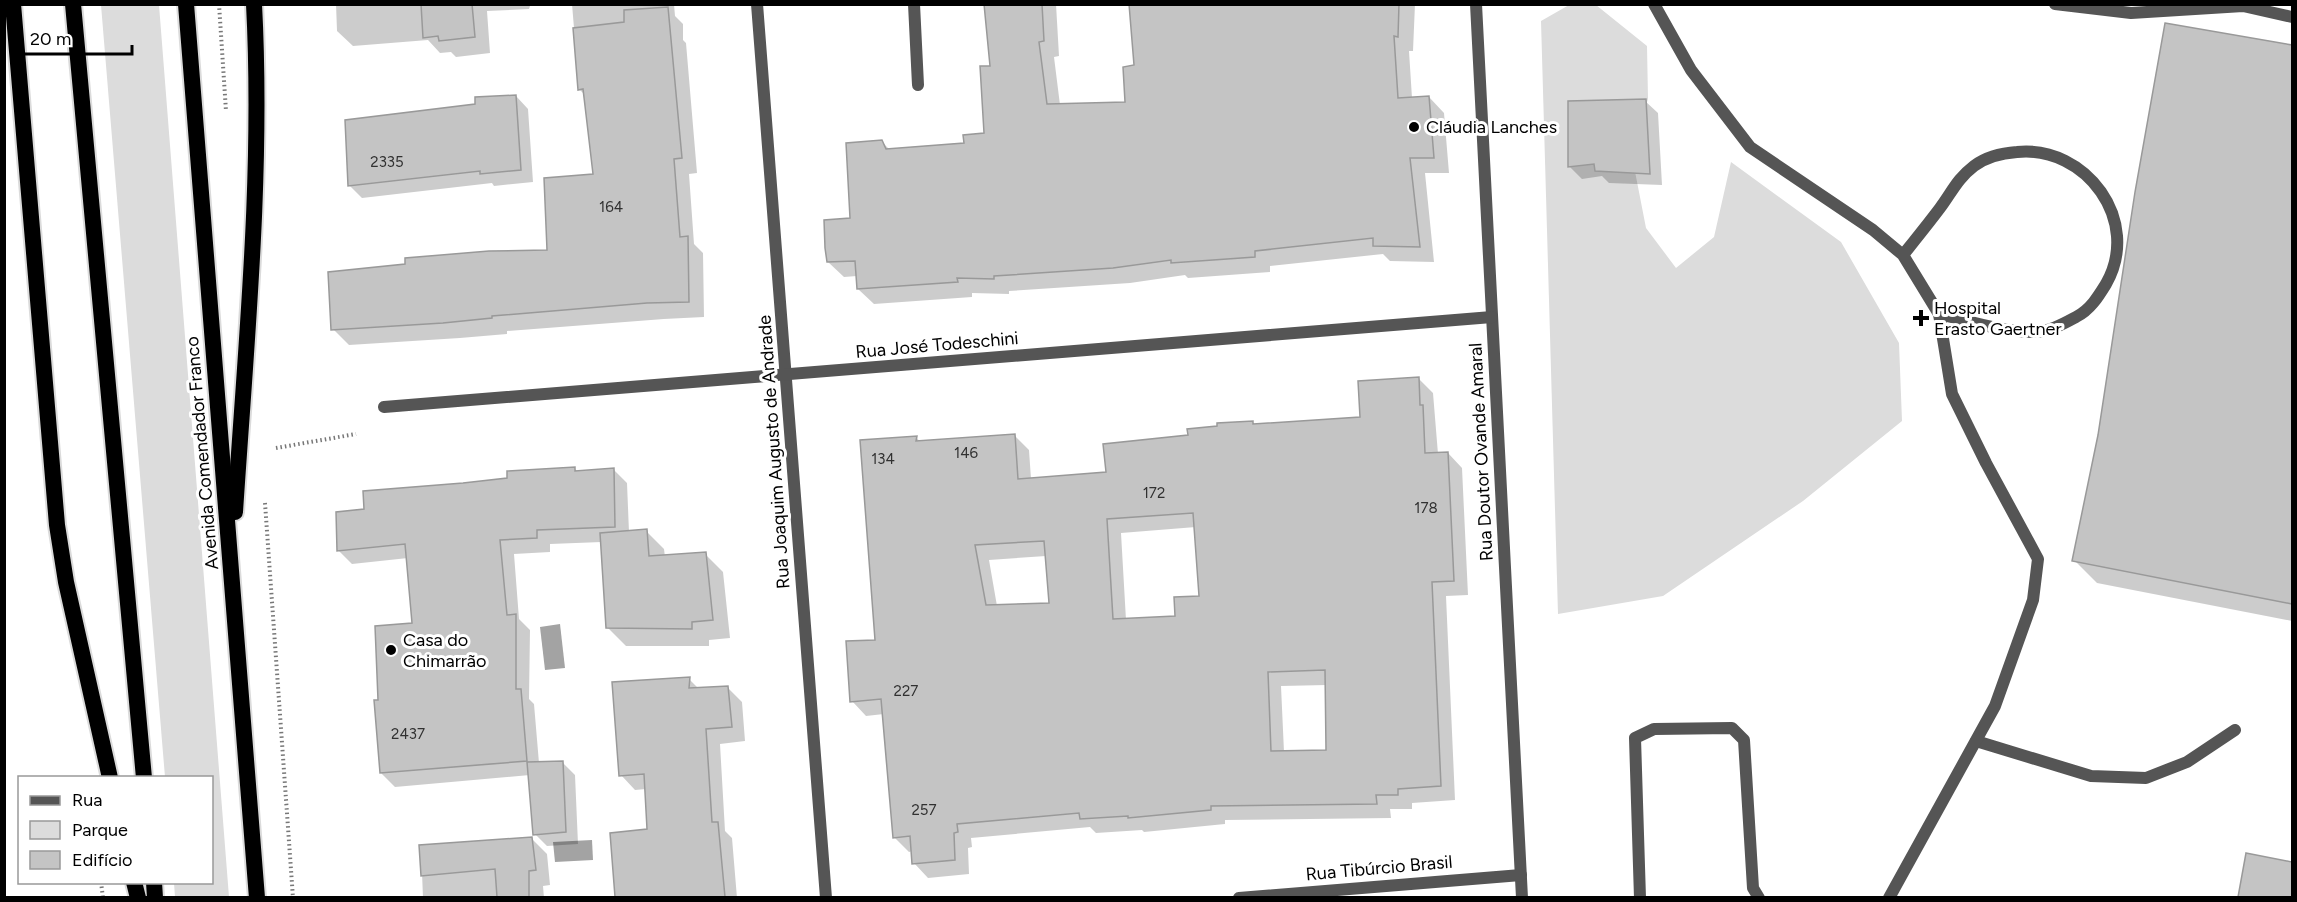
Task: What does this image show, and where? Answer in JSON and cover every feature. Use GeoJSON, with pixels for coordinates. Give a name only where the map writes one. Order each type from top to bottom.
{"type":"FeatureCollection","features":[{"type":"Feature","properties":{"kind":"highway"},"geometry":{"type":"LineString","coordinates":[[13,4],[57,525],[76,628],[110,776]]}},
{"type":"Feature","properties":{"kind":"highway"},"geometry":{"type":"LineString","coordinates":[[74,4],[144,776]]}},
{"type":"Feature","properties":{"kind":"highway","name":"Avenida Comendador Franco"},"geometry":{"type":"LineString","coordinates":[[186,4],[257,897]]}},
{"type":"Feature","properties":{"kind":"highway"},"geometry":{"type":"LineString","coordinates":[[231,573],[257,171],[258,114],[254,4]]}},
{"type":"Feature","properties":{"kind":"street","name":"Rua Joaquim Augusto de Andrade"},"geometry":{"type":"LineString","coordinates":[[757,4],[826,897]]}},
{"type":"Feature","properties":{"kind":"street"},"geometry":{"type":"LineString","coordinates":[[914,4],[918,84]]}},
{"type":"Feature","properties":{"kind":"street","name":"Rua Doutor Ovande Amaral"},"geometry":{"type":"LineString","coordinates":[[1476,4],[1522,897]]}},
{"type":"Feature","properties":{"kind":"street"},"geometry":{"type":"LineString","coordinates":[[1654,4],[1691,70],[1750,147],[1872,230],[1903,255],[1939,314],[1952,394],[2038,559],[2033,600],[1995,706],[1889,897]]}},
{"type":"Feature","properties":{"kind":"street"},"geometry":{"type":"LineString","coordinates":[[2055,4],[2131,13],[2243,6],[2292,17]]}},
{"type":"Feature","properties":{"kind":"street"},"geometry":{"type":"LineString","coordinates":[[1903,255],[1941,206],[1952,187],[1975,165],[2001,153],[2033,150],[2059,156],[2086,172],[2111,209],[2116,225],[2116,257],[2112,274],[2096,301],[2082,314],[2054,328],[2035,333],[2003,329],[1939,314]]}},
{"type":"Feature","properties":{"kind":"street","name":"Rua José Todeschini"},"geometry":{"type":"LineString","coordinates":[[384,407],[1492,317]]}},
{"type":"Feature","properties":{"kind":"street"},"geometry":{"type":"LineString","coordinates":[[1640,897],[1635,738],[1654,729],[1699,728],[1732,728],[1744,740],[1753,888],[1759,897]]}},
{"type":"Feature","properties":{"kind":"street"},"geometry":{"type":"LineString","coordinates":[[1976,741],[2091,776],[2146,778],[2187,762],[2235,730]]}},
{"type":"Feature","properties":{"kind":"street","name":"Rua Tibúrcio Brasil"},"geometry":{"type":"LineString","coordinates":[[1239,897],[1521,875]]}},
{"type":"Feature","properties":{"kind":"path"},"geometry":{"type":"LineString","coordinates":[[219,4],[227,120]]}},
{"type":"Feature","properties":{"kind":"path"},"geometry":{"type":"LineString","coordinates":[[276,448],[356,434]]}},
{"type":"Feature","properties":{"kind":"path"},"geometry":{"type":"LineString","coordinates":[[265,498],[293,897]]}},
{"type":"Feature","properties":{"kind":"green space"},"geometry":{"type":"Polygon","coordinates":[[[101,5],[159,5],[229,897],[175,897],[174,884],[213,884],[213,776],[165,776],[101,5]]]}},
{"type":"Feature","properties":{"kind":"green space"},"geometry":{"type":"Polygon","coordinates":[[[1569,5],[1596,5],[1647,46],[1648,99],[1631,151],[1646,228],[1676,268],[1714,237],[1731,162],[1841,242],[1899,343],[1902,421],[1803,501],[1663,596],[1558,614],[1541,21],[1569,5]]]}},
{"type":"Feature","properties":{"kind":"shaded area"},"geometry":{"type":"Polygon","coordinates":[[[560,624],[565,668],[545,670],[540,627],[560,624]]]}},
{"type":"Feature","properties":{"kind":"shaded area"},"geometry":{"type":"Polygon","coordinates":[[[592,840],[593,860],[555,862],[553,842],[592,840]]]}},
{"type":"Feature","properties":{"kind":"building"},"geometry":{"type":"Polygon","coordinates":[[[421,4],[472,4],[475,37],[439,41],[438,36],[423,38],[421,4]]]}},
{"type":"Feature","properties":{"kind":"building"},"geometry":{"type":"Polygon","coordinates":[[[984,4],[1042,4],[1044,41],[1039,42],[1047,104],[1125,102],[1123,67],[1134,65],[1129,4],[1399,4],[1398,37],[1394,36],[1398,98],[1429,96],[1434,158],[1410,158],[1420,247],[1373,246],[1373,238],[1255,251],[1255,257],[1171,263],[1171,260],[1113,268],[994,276],[994,279],[957,278],[958,282],[857,289],[855,261],[827,262],[825,248],[824,220],[850,218],[846,143],[882,140],[886,149],[964,143],[963,135],[984,133],[980,66],[990,66],[984,4]]]}},
{"type":"Feature","properties":{"kind":"building"},"geometry":{"type":"Polygon","coordinates":[[[668,7],[682,158],[674,159],[680,237],[688,236],[689,302],[647,303],[492,316],[492,318],[443,323],[331,330],[328,272],[405,264],[405,258],[489,251],[547,250],[544,178],[593,174],[583,89],[578,90],[573,28],[624,22],[624,10],[668,7]]]}},
{"type":"Feature","properties":{"kind":"building"},"geometry":{"type":"Polygon","coordinates":[[[2165,23],[2292,45],[2292,604],[2072,561],[2098,435],[2135,192],[2165,23]]]}},
{"type":"Feature","properties":{"kind":"building"},"geometry":{"type":"Polygon","coordinates":[[[516,95],[521,170],[480,174],[480,171],[348,186],[345,120],[475,104],[475,97],[516,95]]]}},
{"type":"Feature","properties":{"kind":"building"},"geometry":{"type":"Polygon","coordinates":[[[1646,99],[1650,174],[1595,171],[1594,164],[1568,167],[1568,101],[1646,99]]]}},
{"type":"Feature","properties":{"kind":"building"},"geometry":{"type":"Polygon","coordinates":[[[1419,377],[1425,453],[1448,452],[1454,581],[1432,582],[1441,786],[1398,789],[1398,795],[1376,795],[1377,804],[1211,806],[1211,810],[1128,818],[1128,816],[1080,819],[1079,813],[957,824],[958,832],[954,833],[955,860],[912,864],[910,836],[893,838],[881,699],[850,702],[846,641],[875,640],[860,440],[917,436],[916,441],[1015,434],[1018,479],[1106,472],[1103,444],[1188,435],[1187,429],[1217,426],[1217,423],[1253,421],[1253,424],[1360,417],[1358,381],[1419,377]],[[1193,513],[1107,519],[1113,619],[1175,616],[1174,597],[1199,596],[1193,513]],[[1044,541],[975,545],[986,605],[1049,603],[1044,541]],[[1325,670],[1268,672],[1271,751],[1326,750],[1325,670]]]}},
{"type":"Feature","properties":{"kind":"building"},"geometry":{"type":"Polygon","coordinates":[[[575,467],[575,471],[614,468],[615,527],[537,530],[537,538],[500,540],[507,615],[516,614],[516,689],[521,689],[527,761],[380,773],[374,700],[378,700],[375,626],[412,623],[405,544],[337,551],[336,512],[364,509],[363,491],[507,478],[507,471],[575,467]]]}},
{"type":"Feature","properties":{"kind":"building"},"geometry":{"type":"Polygon","coordinates":[[[647,529],[649,556],[706,552],[713,620],[692,622],[692,629],[606,628],[600,533],[647,529]]]}},
{"type":"Feature","properties":{"kind":"building"},"geometry":{"type":"Polygon","coordinates":[[[690,677],[689,688],[728,686],[732,727],[706,729],[712,822],[718,822],[725,897],[615,897],[610,833],[647,829],[644,774],[619,776],[612,682],[690,677]]]}},
{"type":"Feature","properties":{"kind":"building"},"geometry":{"type":"Polygon","coordinates":[[[563,761],[566,832],[533,835],[527,762],[563,761]]]}},
{"type":"Feature","properties":{"kind":"building"},"geometry":{"type":"Polygon","coordinates":[[[532,837],[536,870],[529,871],[529,897],[497,897],[495,869],[421,876],[419,845],[532,837]]]}},
{"type":"Feature","properties":{"kind":"building"},"geometry":{"type":"Polygon","coordinates":[[[2246,853],[2292,862],[2292,897],[2238,897],[2246,853]]]}},
{"type":"Feature","properties":{"kind":"place","name":"Cláudia Lanches"},"geometry":{"type":"Point","coordinates":[1414,127]}},
{"type":"Feature","properties":{"kind":"place","name":"Hospital Erasto Gaertner"},"geometry":{"type":"Point","coordinates":[1921,318]}},
{"type":"Feature","properties":{"kind":"place","name":"Casa do Chimarrão"},"geometry":{"type":"Point","coordinates":[391,650]}}]}
